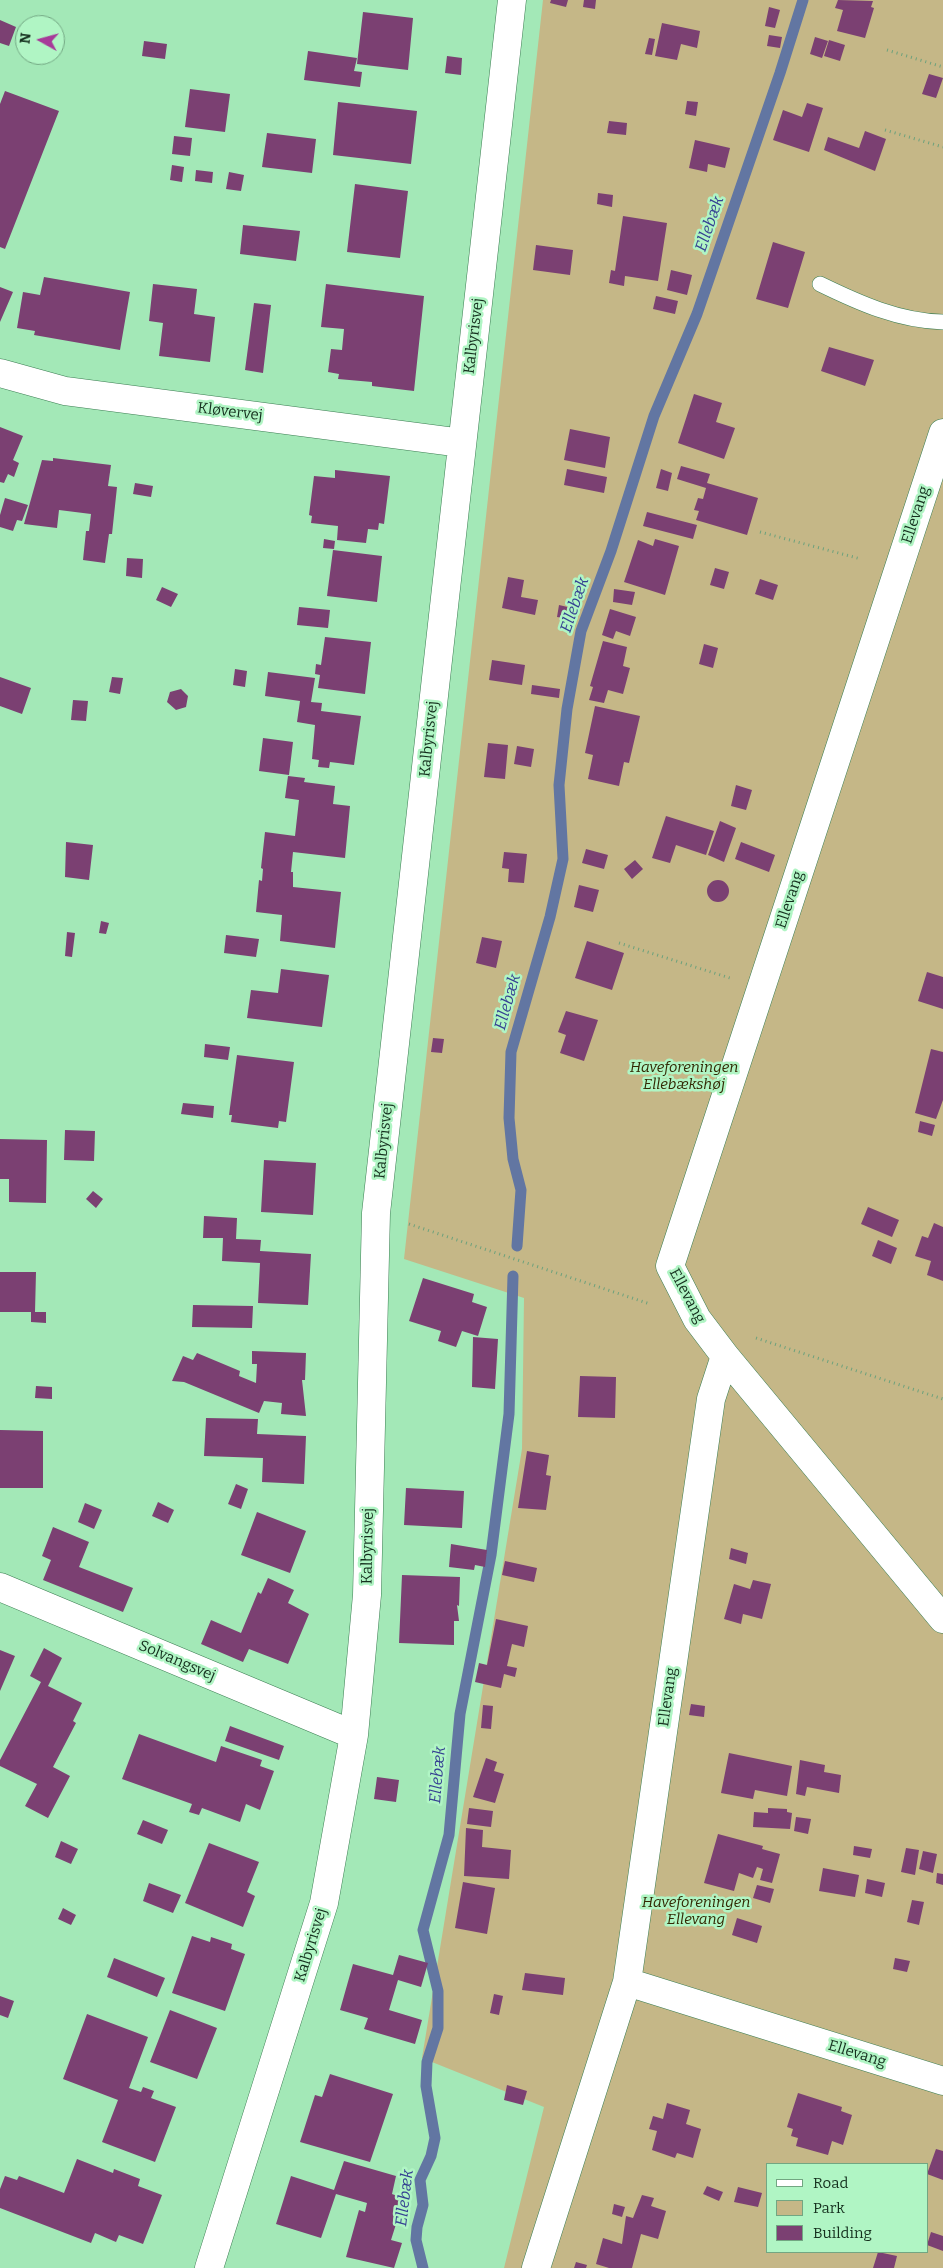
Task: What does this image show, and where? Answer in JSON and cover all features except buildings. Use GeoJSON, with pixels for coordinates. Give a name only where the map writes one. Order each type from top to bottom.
{"type":"FeatureCollection","features":[{"type":"Feature","properties":{"kind":"street","name":"Kalbyrisvej"},"geometry":{"type":"LineString","coordinates":[[209,2268],[324,1903],[354,1735],[367,1595],[376,1213],[512,0]]}},
{"type":"Feature","properties":{"kind":"street","name":"Kløvervej"},"geometry":{"type":"LineString","coordinates":[[0,373],[65,391],[462,443]]}},
{"type":"Feature","properties":{"kind":"street","name":"Ellevang"},"geometry":{"type":"LineString","coordinates":[[943,433],[670,1266],[697,1319],[725,1356],[943,1619]]}},
{"type":"Feature","properties":{"kind":"street","name":"Ellevang"},"geometry":{"type":"LineString","coordinates":[[536,2268],[627,1982],[711,1399],[725,1356]]}},
{"type":"Feature","properties":{"kind":"street","name":"Solvangsvej"},"geometry":{"type":"LineString","coordinates":[[0,1587],[354,1735]]}},
{"type":"Feature","properties":{"kind":"street","name":"Ellevang"},"geometry":{"type":"LineString","coordinates":[[627,1982],[943,2080]]}},
{"type":"Feature","properties":{"kind":"lane"},"geometry":{"type":"LineString","coordinates":[[820,284],[860,304],[901,317],[943,322]]}},
{"type":"Feature","properties":{"kind":"path"},"geometry":{"type":"LineString","coordinates":[[887,50],[943,67]]}},
{"type":"Feature","properties":{"kind":"path"},"geometry":{"type":"LineString","coordinates":[[885,130],[943,147]]}},
{"type":"Feature","properties":{"kind":"path"},"geometry":{"type":"LineString","coordinates":[[760,532],[861,559]]}},
{"type":"Feature","properties":{"kind":"path"},"geometry":{"type":"LineString","coordinates":[[619,943],[735,980]]}},
{"type":"Feature","properties":{"kind":"green space","name":"Haveforeningen Ellebækshøj"},"geometry":{"type":"Polygon","coordinates":[[[543,0],[943,0],[943,2268],[504,2268],[544,2107],[422,2058],[522,1449],[524,1298],[404,1259],[543,0]]]}},
{"type":"Feature","properties":{"kind":"waterway","name":"Ellebæk"},"geometry":{"type":"LineString","coordinates":[[517,1246],[521,1190],[513,1159],[509,1118],[511,1052],[550,917],[563,859],[559,785],[567,709],[581,631],[611,551],[654,416],[697,314],[780,73],[803,0]]}},
{"type":"Feature","properties":{"kind":"waterway","name":"Ellebæk"},"geometry":{"type":"LineString","coordinates":[[423,2268],[416,2240],[417,2227],[423,2205],[420,2180],[431,2156],[435,2138],[426,2086],[427,2062],[438,2028],[438,1991],[423,1930],[449,1835],[460,1714],[491,1555],[509,1414],[513,1276]]}},
{"type":"Feature","properties":{"kind":"park label","name":"Haveforeningen Ellevang"},"geometry":{"type":"Point","coordinates":[696,1912]}}]}
